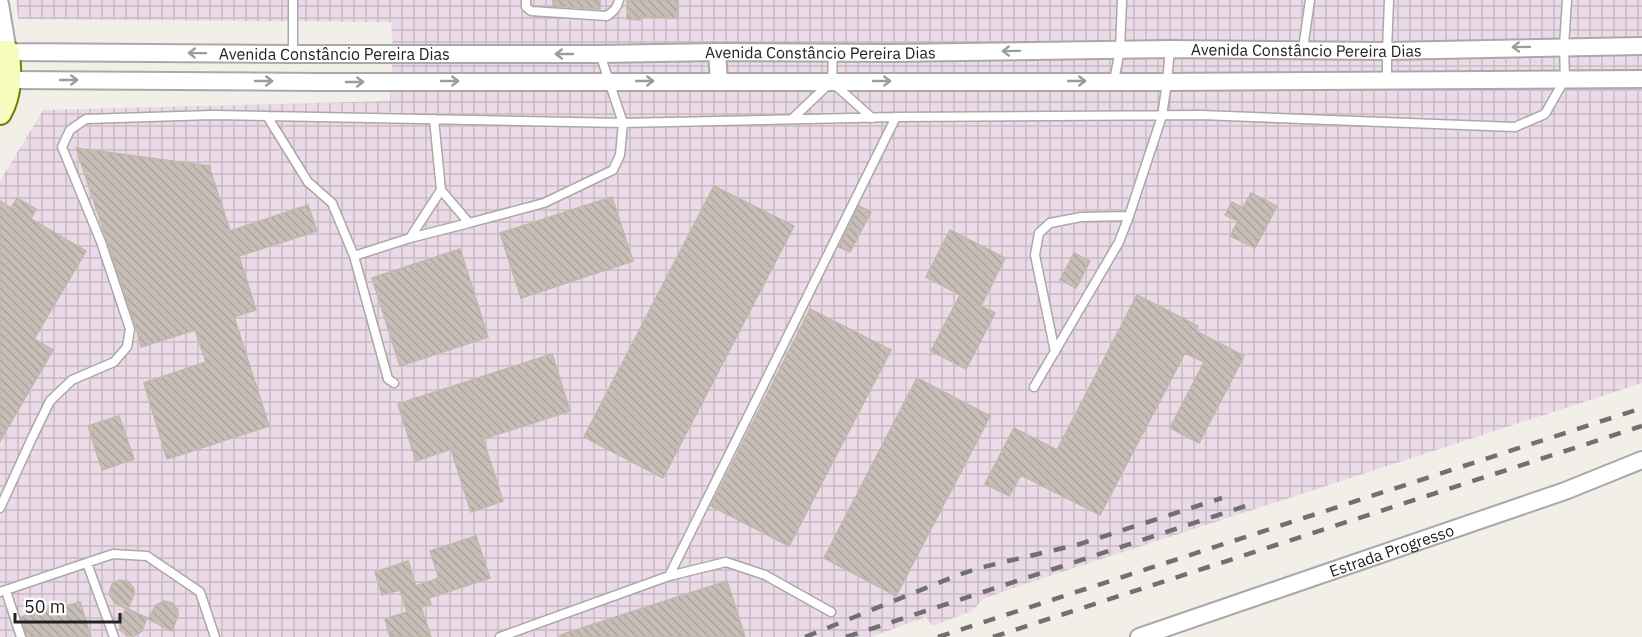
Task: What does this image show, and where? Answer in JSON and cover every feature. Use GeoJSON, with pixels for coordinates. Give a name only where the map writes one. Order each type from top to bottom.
{"type":"FeatureCollection","features":[{"type":"Feature","properties":{"kind":"street"},"geometry":{"type":"LineString","coordinates":[[0,4],[6,103],[0,113]]}},
{"type":"Feature","properties":{"kind":"street","name":"Avenida Constâncio Pereira Dias"},"geometry":{"type":"LineString","coordinates":[[4,52],[600,54],[1170,49],[1387,51],[1642,46]]}},
{"type":"Feature","properties":{"kind":"street"},"geometry":{"type":"LineString","coordinates":[[717,52],[719,81]]}},
{"type":"Feature","properties":{"kind":"street"},"geometry":{"type":"LineString","coordinates":[[318,54],[319,82]]}},
{"type":"Feature","properties":{"kind":"street","name":"Avenida Constâncio Pereira Dias"},"geometry":{"type":"LineString","coordinates":[[5,80],[1167,82],[1642,79]]}},
{"type":"Feature","properties":{"kind":"street","name":"Estrada Progresso"},"geometry":{"type":"LineString","coordinates":[[1139,637],[1565,491],[1642,460]]}},
{"type":"Feature","properties":{"kind":"lane"},"geometry":{"type":"LineString","coordinates":[[292,54],[293,0]]}},
{"type":"Feature","properties":{"kind":"lane"},"geometry":{"type":"LineString","coordinates":[[526,0],[526,8],[531,11],[607,16],[618,6],[619,0]]}},
{"type":"Feature","properties":{"kind":"lane"},"geometry":{"type":"LineString","coordinates":[[1114,81],[1120,50],[1122,0]]}},
{"type":"Feature","properties":{"kind":"lane"},"geometry":{"type":"LineString","coordinates":[[1303,49],[1310,0]]}},
{"type":"Feature","properties":{"kind":"lane"},"geometry":{"type":"LineString","coordinates":[[1387,80],[1389,0]]}},
{"type":"Feature","properties":{"kind":"lane"},"geometry":{"type":"LineString","coordinates":[[0,508],[50,401],[72,380],[114,362],[127,346],[130,329],[101,242],[62,147],[70,130],[86,119],[212,115],[623,123],[896,117],[1201,116],[1515,127],[1545,114],[1565,79],[1564,46],[1567,0]]}},
{"type":"Feature","properties":{"kind":"lane"},"geometry":{"type":"LineString","coordinates":[[1034,387],[1119,242],[1162,116],[1170,49]]}},
{"type":"Feature","properties":{"kind":"lane"},"geometry":{"type":"LineString","coordinates":[[792,119],[832,81],[833,52]]}},
{"type":"Feature","properties":{"kind":"lane"},"geometry":{"type":"LineString","coordinates":[[354,256],[410,238],[544,203],[613,170],[620,155],[623,123],[600,54]]}},
{"type":"Feature","properties":{"kind":"lane"},"geometry":{"type":"LineString","coordinates":[[832,81],[872,118]]}},
{"type":"Feature","properties":{"kind":"lane"},"geometry":{"type":"LineString","coordinates":[[267,116],[308,182],[332,203],[354,256],[388,379],[394,383]]}},
{"type":"Feature","properties":{"kind":"lane"},"geometry":{"type":"LineString","coordinates":[[669,576],[896,117]]}},
{"type":"Feature","properties":{"kind":"lane"},"geometry":{"type":"LineString","coordinates":[[434,119],[441,190],[469,223]]}},
{"type":"Feature","properties":{"kind":"lane"},"geometry":{"type":"LineString","coordinates":[[410,238],[441,190]]}},
{"type":"Feature","properties":{"kind":"lane"},"geometry":{"type":"LineString","coordinates":[[1055,352],[1035,255],[1039,233],[1050,223],[1081,217],[1129,216]]}},
{"type":"Feature","properties":{"kind":"lane"},"geometry":{"type":"LineString","coordinates":[[21,637],[3,592],[114,554],[147,556],[200,592],[215,637]]}},
{"type":"Feature","properties":{"kind":"lane"},"geometry":{"type":"LineString","coordinates":[[500,637],[669,576],[726,562],[765,575],[831,612]]}},
{"type":"Feature","properties":{"kind":"lane"},"geometry":{"type":"LineString","coordinates":[[87,563],[114,637]]}},
{"type":"Feature","properties":{"kind":"shaded area"},"geometry":{"type":"Polygon","coordinates":[[[16,0],[1642,0],[1642,383],[1028,583],[983,599],[972,611],[932,626],[926,617],[871,637],[0,637],[0,181],[43,110],[390,101],[393,54],[391,22],[18,19],[16,0]]]}},
{"type":"Feature","properties":{"kind":"building"},"geometry":{"type":"Polygon","coordinates":[[[553,0],[600,0],[600,9],[553,6],[553,0]]]}},
{"type":"Feature","properties":{"kind":"building"},"geometry":{"type":"Polygon","coordinates":[[[627,0],[678,0],[678,18],[627,19],[627,0]]]}},
{"type":"Feature","properties":{"kind":"building"},"geometry":{"type":"Polygon","coordinates":[[[76,148],[209,166],[230,231],[308,205],[317,231],[239,256],[256,310],[234,317],[269,426],[167,459],[144,383],[206,362],[195,330],[141,347],[76,148]]]}},
{"type":"Feature","properties":{"kind":"building"},"geometry":{"type":"Polygon","coordinates":[[[714,186],[794,226],[663,478],[584,437],[714,186]]]}},
{"type":"Feature","properties":{"kind":"building"},"geometry":{"type":"Polygon","coordinates":[[[1251,193],[1277,206],[1255,248],[1230,236],[1238,221],[1225,215],[1232,202],[1243,208],[1251,193]]]}},
{"type":"Feature","properties":{"kind":"building"},"geometry":{"type":"Polygon","coordinates":[[[612,197],[633,261],[521,298],[500,233],[612,197]]]}},
{"type":"Feature","properties":{"kind":"building"},"geometry":{"type":"Polygon","coordinates":[[[17,198],[36,209],[31,219],[86,251],[34,339],[53,350],[0,441],[0,201],[11,208],[17,198]]]}},
{"type":"Feature","properties":{"kind":"building"},"geometry":{"type":"Polygon","coordinates":[[[859,206],[871,212],[850,252],[839,247],[859,206]]]}},
{"type":"Feature","properties":{"kind":"building"},"geometry":{"type":"Polygon","coordinates":[[[950,230],[1005,258],[981,306],[995,313],[966,369],[931,351],[960,295],[926,277],[950,230]]]}},
{"type":"Feature","properties":{"kind":"building"},"geometry":{"type":"Polygon","coordinates":[[[460,249],[488,337],[400,366],[372,278],[460,249]]]}},
{"type":"Feature","properties":{"kind":"building"},"geometry":{"type":"Polygon","coordinates":[[[1074,253],[1090,261],[1076,288],[1060,280],[1074,253]]]}},
{"type":"Feature","properties":{"kind":"building"},"geometry":{"type":"Polygon","coordinates":[[[1137,295],[1198,326],[1196,331],[1244,356],[1199,443],[1170,428],[1204,362],[1185,353],[1100,515],[1021,475],[1009,496],[985,484],[1014,428],[1057,450],[1137,295]]]}},
{"type":"Feature","properties":{"kind":"building"},"geometry":{"type":"Polygon","coordinates":[[[810,309],[891,350],[789,546],[711,506],[810,309]]]}},
{"type":"Feature","properties":{"kind":"building"},"geometry":{"type":"Polygon","coordinates":[[[552,354],[570,411],[483,439],[503,501],[471,512],[451,449],[416,461],[398,404],[552,354]]]}},
{"type":"Feature","properties":{"kind":"building"},"geometry":{"type":"Polygon","coordinates":[[[917,378],[990,416],[896,596],[824,558],[917,378]]]}},
{"type":"Feature","properties":{"kind":"building"},"geometry":{"type":"Polygon","coordinates":[[[119,416],[134,459],[102,470],[88,426],[119,416]]]}},
{"type":"Feature","properties":{"kind":"building"},"geometry":{"type":"Polygon","coordinates":[[[476,536],[490,578],[429,598],[431,604],[421,607],[431,637],[390,637],[385,619],[407,612],[400,590],[382,595],[375,572],[408,561],[416,586],[439,578],[430,551],[476,536]]]}},
{"type":"Feature","properties":{"kind":"building"},"geometry":{"type":"Polygon","coordinates":[[[120,580],[129,582],[134,589],[128,609],[147,618],[142,631],[134,636],[128,636],[120,630],[120,620],[126,609],[114,602],[109,594],[112,584],[120,580]]]}},
{"type":"Feature","properties":{"kind":"building"},"geometry":{"type":"Polygon","coordinates":[[[727,581],[745,637],[560,637],[560,635],[727,581]]]}},
{"type":"Feature","properties":{"kind":"building"},"geometry":{"type":"Polygon","coordinates":[[[164,601],[172,603],[178,610],[172,631],[148,619],[156,605],[164,601]]]}},
{"type":"Feature","properties":{"kind":"building"},"geometry":{"type":"Polygon","coordinates":[[[80,602],[91,637],[27,637],[21,617],[62,603],[63,607],[80,602]]]}},
{"type":"Feature","properties":{"kind":"railway"},"geometry":{"type":"LineString","coordinates":[[938,637],[1642,408]]}},
{"type":"Feature","properties":{"kind":"railway"},"geometry":{"type":"LineString","coordinates":[[993,637],[1642,426]]}},
{"type":"Feature","properties":{"kind":"railway"},"geometry":{"type":"LineString","coordinates":[[805,637],[958,575],[1080,544],[1222,498]]}},
{"type":"Feature","properties":{"kind":"railway"},"geometry":{"type":"LineString","coordinates":[[846,637],[1255,503]]}}]}
